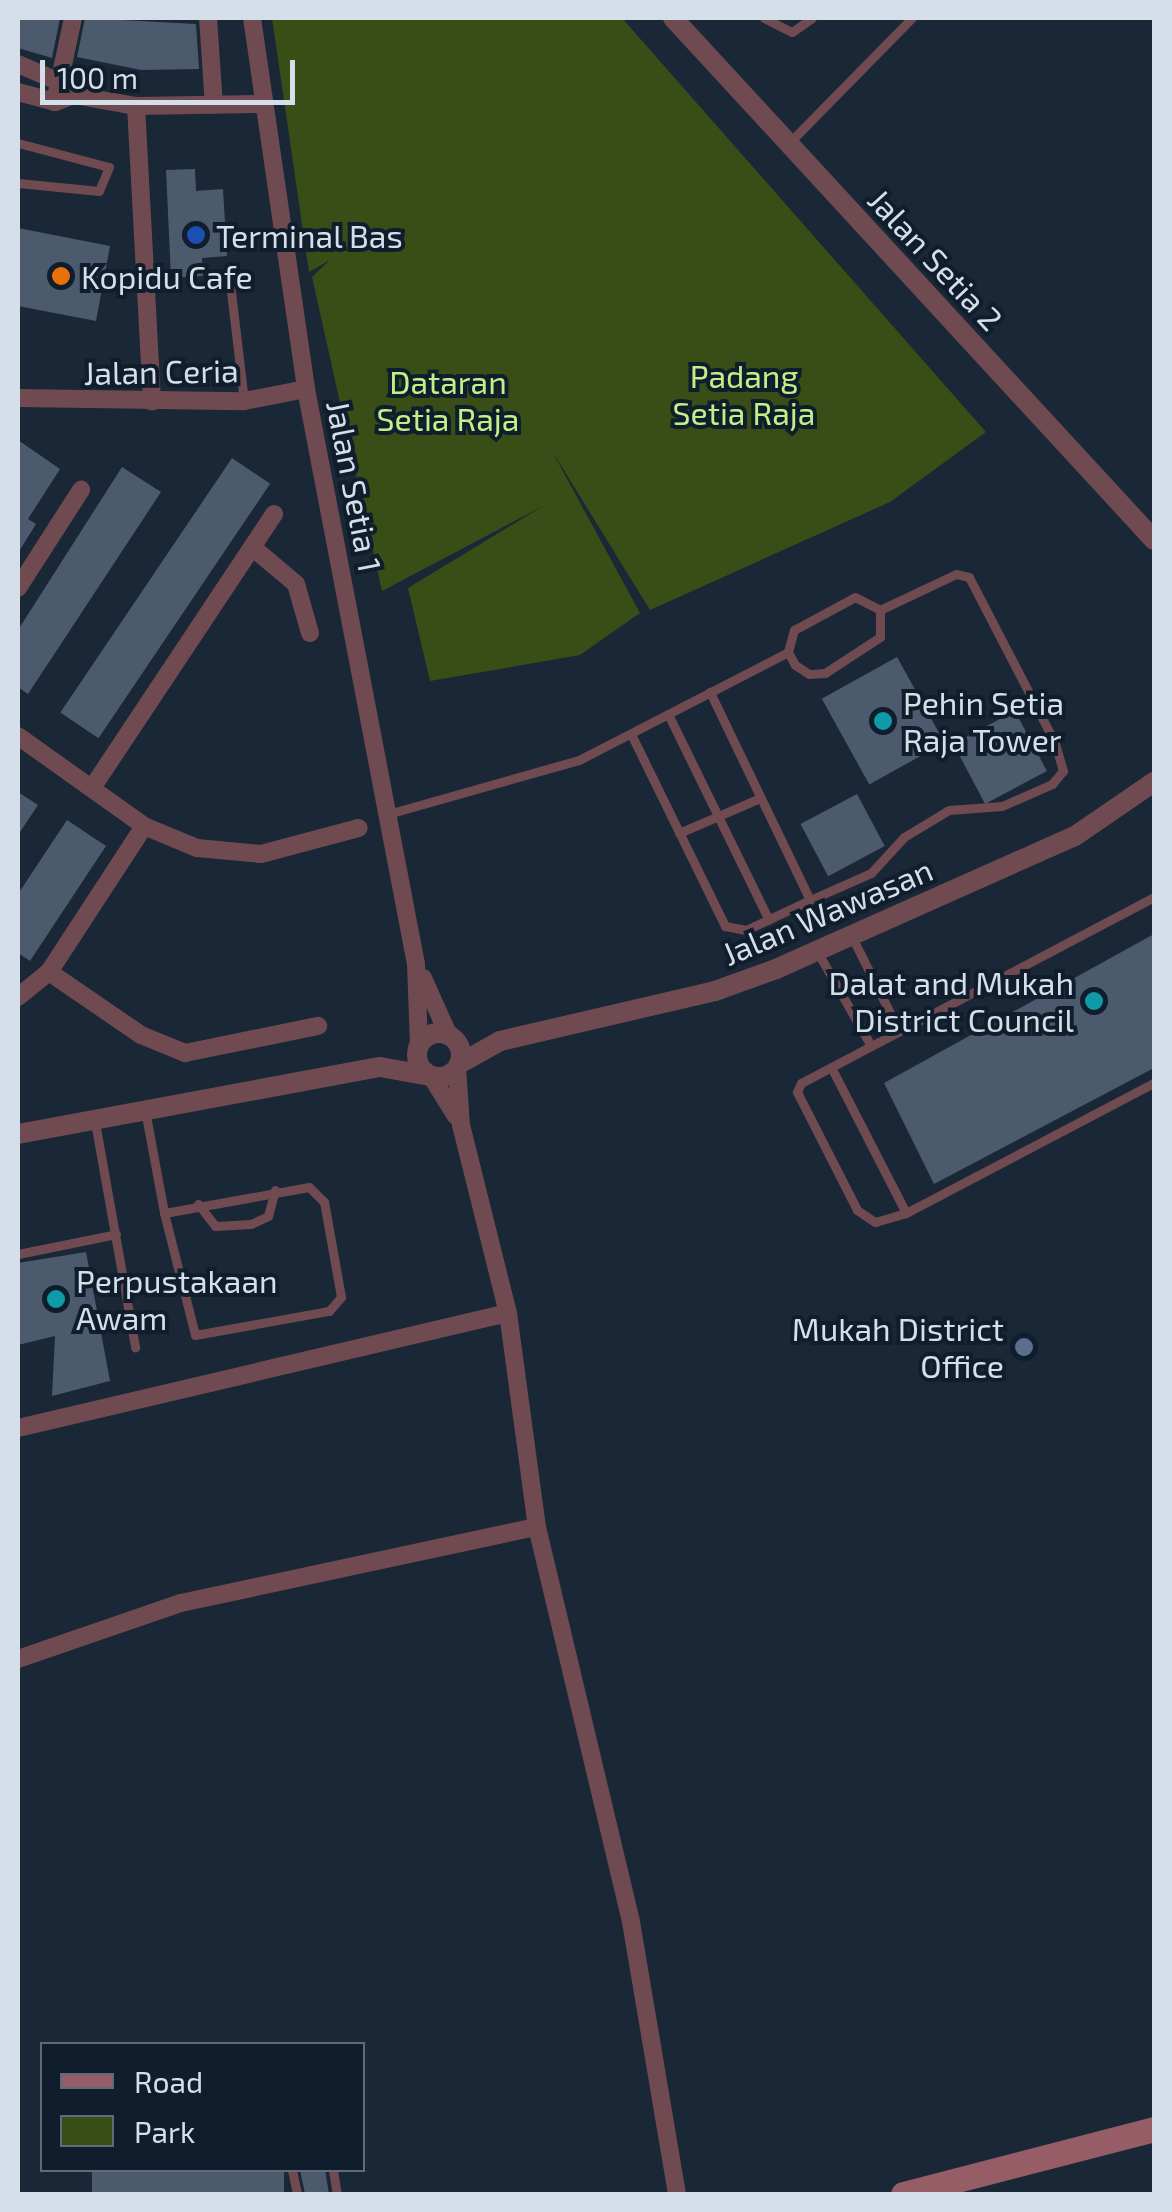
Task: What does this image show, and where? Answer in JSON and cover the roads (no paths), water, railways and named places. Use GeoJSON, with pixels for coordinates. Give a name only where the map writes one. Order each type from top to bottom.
{"type":"FeatureCollection","features":[{"type":"Feature","properties":{"kind":"main road"},"geometry":{"type":"LineString","coordinates":[[903,2194],[1154,2129]]}},
{"type":"Feature","properties":{"kind":"street"},"geometry":{"type":"LineString","coordinates":[[55,102],[73,18]]}},
{"type":"Feature","properties":{"kind":"street"},"geometry":{"type":"LineString","coordinates":[[208,18],[214,105]]}},
{"type":"Feature","properties":{"kind":"street","name":"Jalan Setia 1"},"geometry":{"type":"LineString","coordinates":[[252,18],[306,389],[416,964],[419,1044]]}},
{"type":"Feature","properties":{"kind":"street","name":"Jalan Setia 2"},"geometry":{"type":"LineString","coordinates":[[673,18],[1154,540]]}},
{"type":"Feature","properties":{"kind":"street"},"geometry":{"type":"LineString","coordinates":[[18,64],[62,78],[74,96]]}},
{"type":"Feature","properties":{"kind":"street"},"geometry":{"type":"LineString","coordinates":[[18,92],[55,102],[74,96],[136,106],[264,104]]}},
{"type":"Feature","properties":{"kind":"street"},"geometry":{"type":"LineString","coordinates":[[136,106],[152,402]]}},
{"type":"Feature","properties":{"kind":"street","name":"Jalan Ceria"},"geometry":{"type":"LineString","coordinates":[[18,398],[244,401],[306,389]]}},
{"type":"Feature","properties":{"kind":"street"},"geometry":{"type":"LineString","coordinates":[[18,588],[82,490]]}},
{"type":"Feature","properties":{"kind":"street"},"geometry":{"type":"LineString","coordinates":[[92,788],[274,514]]}},
{"type":"Feature","properties":{"kind":"street"},"geometry":{"type":"LineString","coordinates":[[252,547],[296,584],[310,633]]}},
{"type":"Feature","properties":{"kind":"street"},"geometry":{"type":"LineString","coordinates":[[18,736],[144,826],[182,844],[244,856],[359,828]]}},
{"type":"Feature","properties":{"kind":"street","name":"Jalan Wawasan"},"geometry":{"type":"LineString","coordinates":[[458,1066],[500,1042],[714,991],[816,951],[1075,836],[1154,782]]}},
{"type":"Feature","properties":{"kind":"street"},"geometry":{"type":"LineString","coordinates":[[18,997],[49,972],[144,826]]}},
{"type":"Feature","properties":{"kind":"street","name":"Jalan Setia 1"},"geometry":{"type":"LineString","coordinates":[[416,964],[448,1034]]}},
{"type":"Feature","properties":{"kind":"street"},"geometry":{"type":"LineString","coordinates":[[49,972],[140,1035],[185,1053],[318,1026]]}},
{"type":"Feature","properties":{"kind":"street"},"geometry":{"type":"LineString","coordinates":[[18,1134],[380,1067],[432,1033],[448,1034],[458,1044],[461,1126],[508,1312],[537,1527],[630,1922],[677,2194]]}},
{"type":"Feature","properties":{"kind":"street","name":"Jalan Wawasan"},"geometry":{"type":"LineString","coordinates":[[448,1034],[500,1042]]}},
{"type":"Feature","properties":{"kind":"street"},"geometry":{"type":"LineString","coordinates":[[419,1044],[419,1066],[430,1076],[461,1126]]}},
{"type":"Feature","properties":{"kind":"street"},"geometry":{"type":"LineString","coordinates":[[380,1067],[430,1076],[458,1066]]}},
{"type":"Feature","properties":{"kind":"street"},"geometry":{"type":"LineString","coordinates":[[18,1428],[508,1312]]}},
{"type":"Feature","properties":{"kind":"street"},"geometry":{"type":"LineString","coordinates":[[18,1658],[197,1599],[537,1527]]}},
{"type":"Feature","properties":{"kind":"lane"},"geometry":{"type":"LineString","coordinates":[[764,18],[792,32],[812,18]]}},
{"type":"Feature","properties":{"kind":"lane"},"geometry":{"type":"LineString","coordinates":[[789,143],[912,18]]}},
{"type":"Feature","properties":{"kind":"lane"},"geometry":{"type":"LineString","coordinates":[[18,143],[109,167],[99,191],[87,193],[18,182]]}},
{"type":"Feature","properties":{"kind":"lane"},"geometry":{"type":"LineString","coordinates":[[229,275],[244,401]]}},
{"type":"Feature","properties":{"kind":"lane"},"geometry":{"type":"LineString","coordinates":[[631,734],[725,926],[736,932],[871,873],[904,837],[949,810],[1002,806],[1052,784],[1062,771],[1056,743],[969,577],[956,574],[880,610]]}},
{"type":"Feature","properties":{"kind":"lane"},"geometry":{"type":"LineString","coordinates":[[788,652],[790,635],[803,622],[854,597],[880,610]]}},
{"type":"Feature","properties":{"kind":"lane"},"geometry":{"type":"LineString","coordinates":[[788,652],[809,674],[825,673],[880,637],[880,610]]}},
{"type":"Feature","properties":{"kind":"lane"},"geometry":{"type":"LineString","coordinates":[[388,814],[552,770],[631,734],[788,652]]}},
{"type":"Feature","properties":{"kind":"lane"},"geometry":{"type":"LineString","coordinates":[[710,692],[810,900]]}},
{"type":"Feature","properties":{"kind":"lane"},"geometry":{"type":"LineString","coordinates":[[668,714],[768,920]]}},
{"type":"Feature","properties":{"kind":"lane"},"geometry":{"type":"LineString","coordinates":[[679,832],[760,798]]}},
{"type":"Feature","properties":{"kind":"lane"},"geometry":{"type":"LineString","coordinates":[[1154,897],[831,1066],[800,1083],[798,1092],[857,1210],[875,1222],[906,1213],[1154,1083]]}},
{"type":"Feature","properties":{"kind":"lane"},"geometry":{"type":"LineString","coordinates":[[852,936],[899,1032]]}},
{"type":"Feature","properties":{"kind":"lane"},"geometry":{"type":"LineString","coordinates":[[816,951],[871,1046]]}},
{"type":"Feature","properties":{"kind":"lane"},"geometry":{"type":"LineString","coordinates":[[831,1066],[906,1213]]}},
{"type":"Feature","properties":{"kind":"lane"},"geometry":{"type":"LineString","coordinates":[[146,1110],[164,1212],[195,1334],[329,1311],[340,1297],[324,1202],[309,1187],[164,1212]]}},
{"type":"Feature","properties":{"kind":"lane"},"geometry":{"type":"LineString","coordinates":[[95,1120],[135,1347]]}},
{"type":"Feature","properties":{"kind":"lane"},"geometry":{"type":"LineString","coordinates":[[198,1204],[215,1226],[251,1224],[268,1216],[274,1190]]}},
{"type":"Feature","properties":{"kind":"lane"},"geometry":{"type":"LineString","coordinates":[[18,1254],[116,1234]]}},
{"type":"Feature","properties":{"kind":"place","name":"Terminal Bas"},"geometry":{"type":"Point","coordinates":[196,235]}},
{"type":"Feature","properties":{"kind":"place","name":"Kopidu Cafe"},"geometry":{"type":"Point","coordinates":[61,276]}},
{"type":"Feature","properties":{"kind":"place","name":"Pehin Setia Raja Tower"},"geometry":{"type":"Point","coordinates":[883,721]}},
{"type":"Feature","properties":{"kind":"place","name":"Dalat and Mukah District Council"},"geometry":{"type":"Point","coordinates":[1094,1001]}},
{"type":"Feature","properties":{"kind":"place","name":"Perpustakaan Awam"},"geometry":{"type":"Point","coordinates":[56,1299]}},
{"type":"Feature","properties":{"kind":"place","name":"Mukah District Office"},"geometry":{"type":"Point","coordinates":[1024,1347]}},
{"type":"Feature","properties":{"kind":"park label","name":"Padang Setia Raja"},"geometry":{"type":"Point","coordinates":[744,394]}},
{"type":"Feature","properties":{"kind":"park label","name":"Dataran Setia Raja"},"geometry":{"type":"Point","coordinates":[448,400]}}]}
